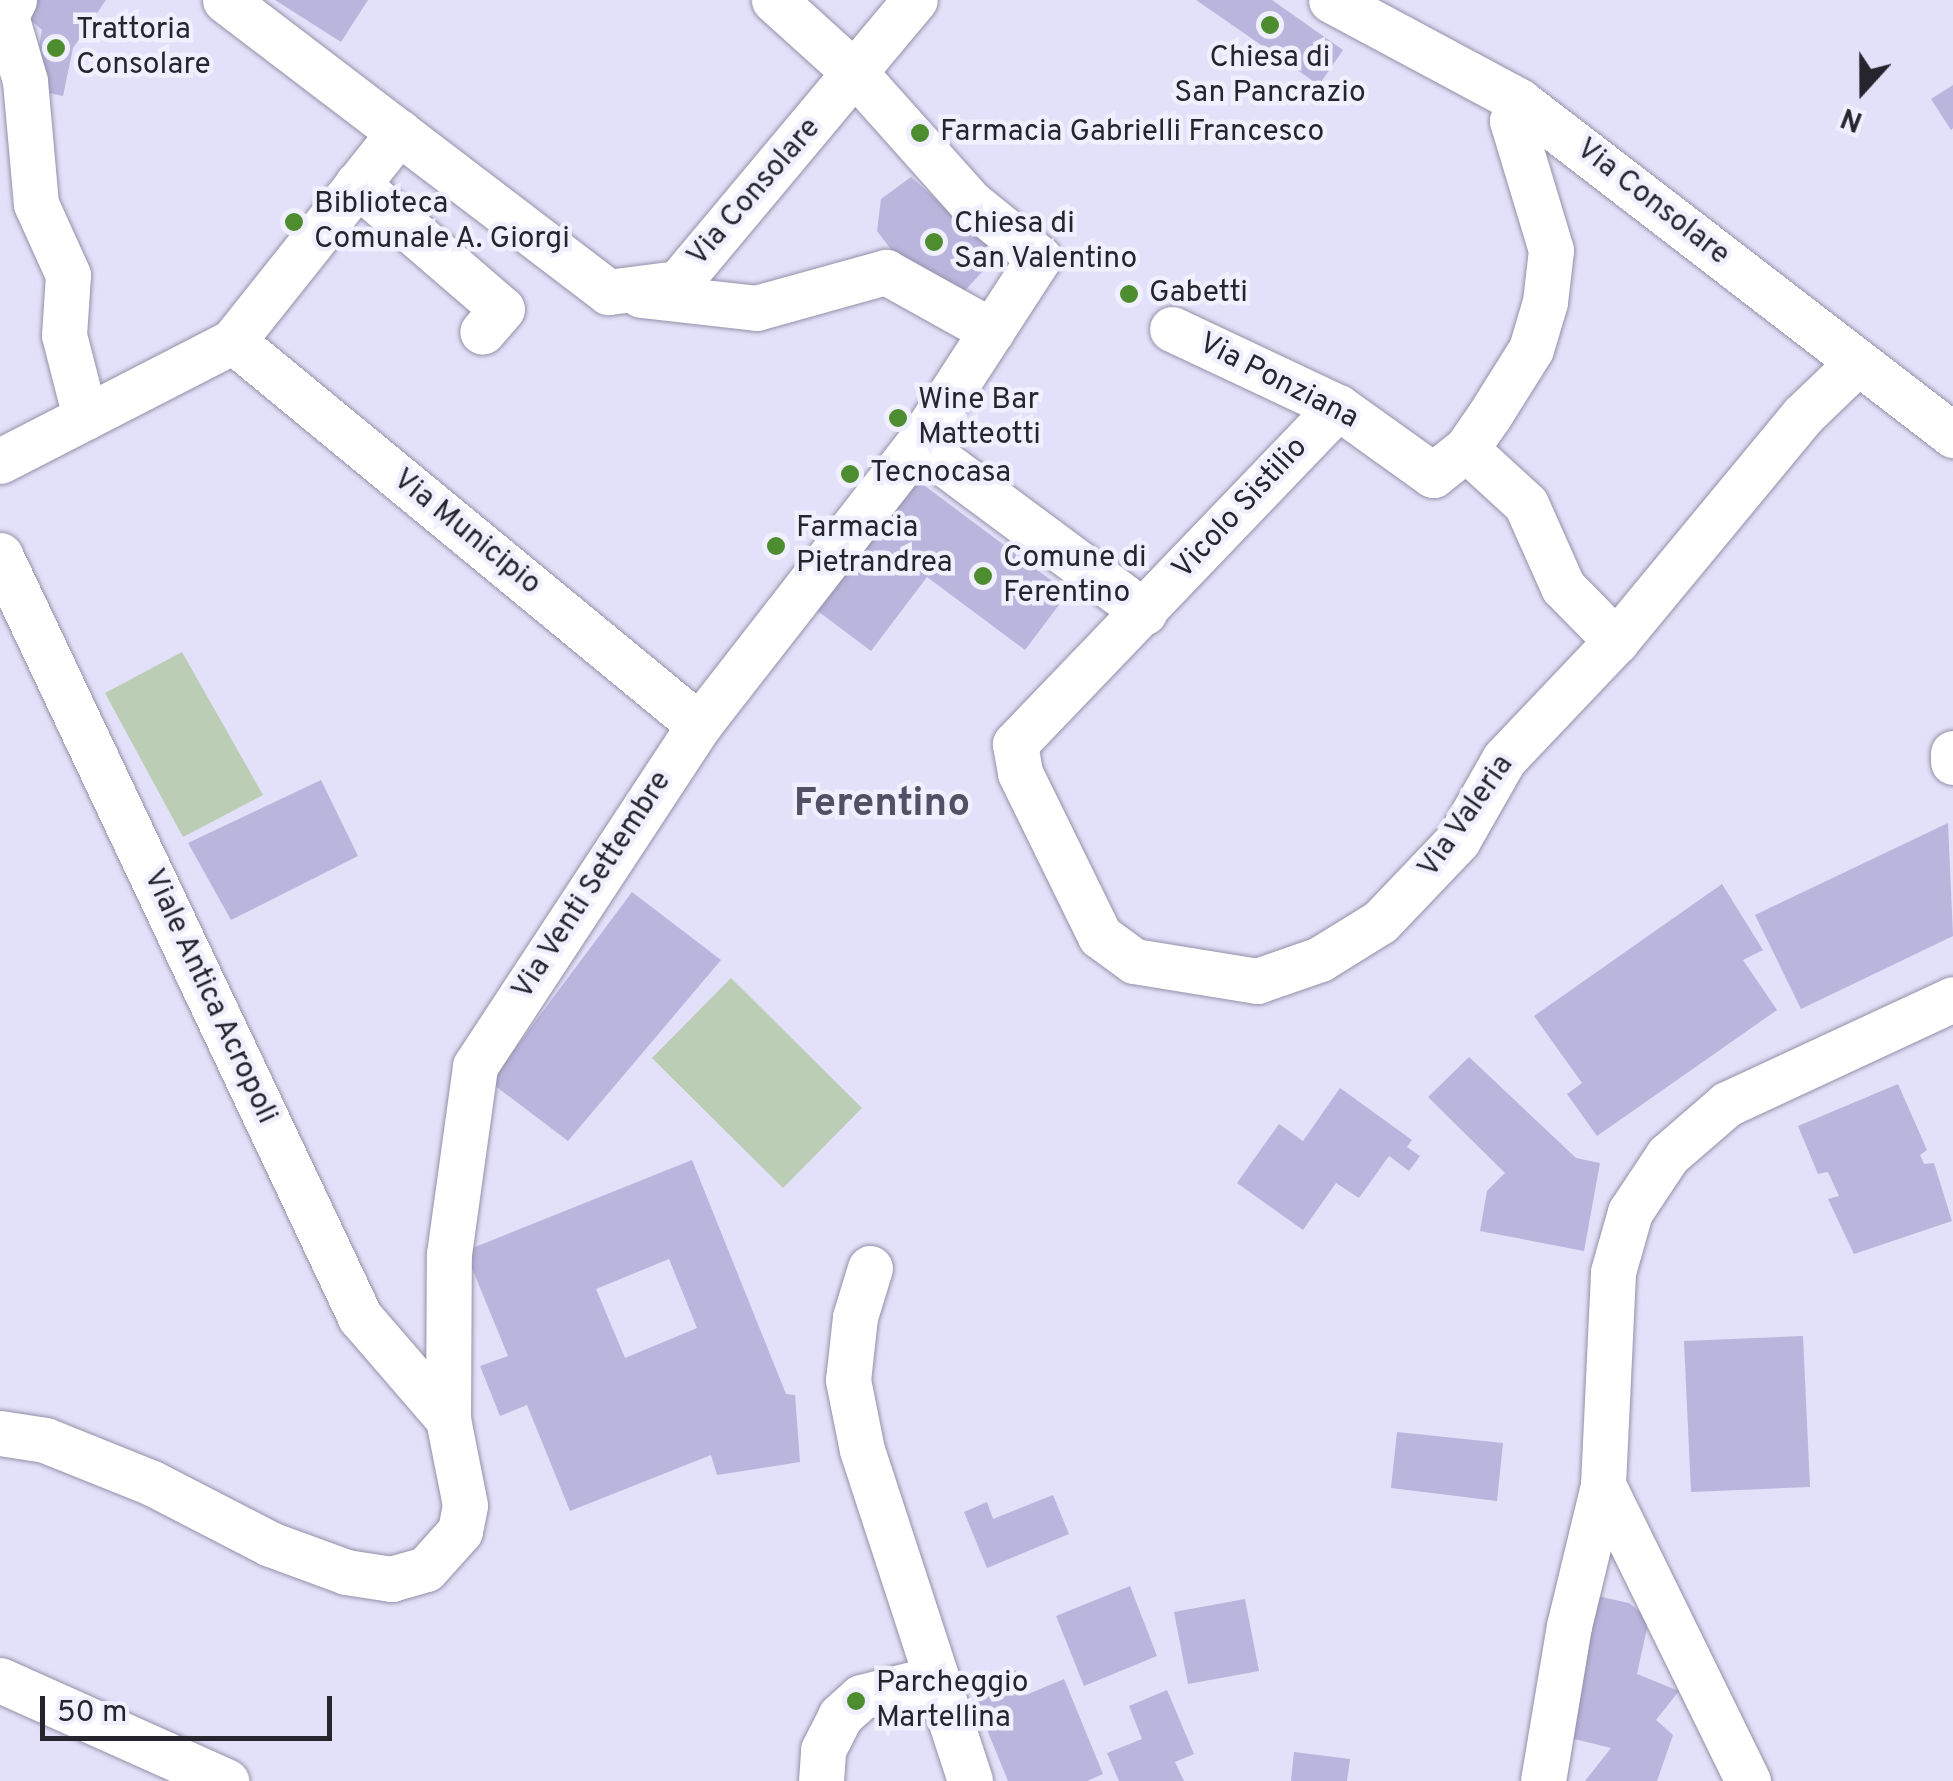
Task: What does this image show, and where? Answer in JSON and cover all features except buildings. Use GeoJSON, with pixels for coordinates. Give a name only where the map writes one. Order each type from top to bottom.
{"type":"FeatureCollection","features":[{"type":"Feature","properties":{"kind":"street"},"geometry":{"type":"LineString","coordinates":[[14,0],[6,16],[25,81],[36,204],[68,275],[64,334],[85,417]]}},
{"type":"Feature","properties":{"kind":"street"},"geometry":{"type":"LineString","coordinates":[[225,0],[608,292],[756,308],[886,272],[992,331]]}},
{"type":"Feature","properties":{"kind":"street"},"geometry":{"type":"LineString","coordinates":[[774,0],[856,75]]}},
{"type":"Feature","properties":{"kind":"street","name":"Via Consolare"},"geometry":{"type":"LineString","coordinates":[[608,292],[678,283],[915,0]]}},
{"type":"Feature","properties":{"kind":"street","name":"Via Consolare"},"geometry":{"type":"LineString","coordinates":[[1358,6],[1520,101],[1953,435]]}},
{"type":"Feature","properties":{"kind":"street","name":"Via Venti Settembre"},"geometry":{"type":"LineString","coordinates":[[0,1433],[45,1440],[116,1469],[270,1544],[346,1572],[391,1579],[426,1569],[460,1531],[466,1505],[448,1419],[450,1254],[475,1066],[699,725],[918,444],[1039,258],[970,202],[856,75]]}},
{"type":"Feature","properties":{"kind":"street"},"geometry":{"type":"LineString","coordinates":[[1520,101],[1512,121],[1551,250],[1546,302],[1531,348],[1466,449],[1526,504],[1563,587],[1616,641]]}},
{"type":"Feature","properties":{"kind":"street"},"geometry":{"type":"LineString","coordinates":[[0,461],[233,341],[400,132]]}},
{"type":"Feature","properties":{"kind":"street"},"geometry":{"type":"LineString","coordinates":[[357,184],[502,309],[482,332]]}},
{"type":"Feature","properties":{"kind":"street","name":"Via Ponziana"},"geometry":{"type":"LineString","coordinates":[[1172,329],[1338,407],[1434,474],[1466,449]]}},
{"type":"Feature","properties":{"kind":"street","name":"Via Municipio"},"geometry":{"type":"LineString","coordinates":[[233,341],[699,725]]}},
{"type":"Feature","properties":{"kind":"street","name":"Via Valeria"},"geometry":{"type":"LineString","coordinates":[[1144,612],[1015,744],[1014,757],[1085,909],[1114,951],[1170,972],[1257,981],[1320,959],[1380,922],[1424,881],[1458,840],[1504,759],[1616,641],[1803,415],[1857,363]]}},
{"type":"Feature","properties":{"kind":"street","name":"Vicolo Sistilio"},"geometry":{"type":"LineString","coordinates":[[1144,612],[1338,407]]}},
{"type":"Feature","properties":{"kind":"street"},"geometry":{"type":"LineString","coordinates":[[918,444],[1144,612]]}},
{"type":"Feature","properties":{"kind":"street","name":"Viale Antica Acropoli"},"geometry":{"type":"LineString","coordinates":[[0,555],[360,1317],[448,1419]]}},
{"type":"Feature","properties":{"kind":"street"},"geometry":{"type":"LineString","coordinates":[[1953,753],[1953,762]]}},
{"type":"Feature","properties":{"kind":"street"},"geometry":{"type":"LineString","coordinates":[[1544,1781],[1568,1626],[1603,1484],[1612,1272],[1630,1212],[1668,1155],[1727,1104],[1953,998]]}},
{"type":"Feature","properties":{"kind":"street"},"geometry":{"type":"LineString","coordinates":[[870,1268],[855,1317],[848,1380],[862,1450],[970,1781]]}},
{"type":"Feature","properties":{"kind":"street"},"geometry":{"type":"LineString","coordinates":[[1603,1484],[1748,1781]]}},
{"type":"Feature","properties":{"kind":"street"},"geometry":{"type":"LineString","coordinates":[[821,1781],[822,1750],[840,1716],[861,1697],[936,1678]]}},
{"type":"Feature","properties":{"kind":"street"},"geometry":{"type":"LineString","coordinates":[[0,1680],[226,1781]]}},
{"type":"Feature","properties":{"kind":"green space"},"geometry":{"type":"Polygon","coordinates":[[[182,652],[263,795],[183,837],[105,693],[182,652]]]}},
{"type":"Feature","properties":{"kind":"green space"},"geometry":{"type":"Polygon","coordinates":[[[731,978],[862,1108],[783,1188],[652,1058],[731,978]]]}},
{"type":"Feature","properties":{"kind":"place","name":"Chiesa di San Pancrazio"},"geometry":{"type":"Point","coordinates":[1270,25]}},
{"type":"Feature","properties":{"kind":"place","name":"Trattoria Consolare"},"geometry":{"type":"Point","coordinates":[56,48]}},
{"type":"Feature","properties":{"kind":"place","name":"Farmacia Gabrielli Francesco"},"geometry":{"type":"Point","coordinates":[920,133]}},
{"type":"Feature","properties":{"kind":"place","name":"Biblioteca Comunale A. Giorgi"},"geometry":{"type":"Point","coordinates":[294,222]}},
{"type":"Feature","properties":{"kind":"place","name":"Chiesa di San Valentino"},"geometry":{"type":"Point","coordinates":[934,242]}},
{"type":"Feature","properties":{"kind":"place","name":"Gabetti"},"geometry":{"type":"Point","coordinates":[1129,294]}},
{"type":"Feature","properties":{"kind":"place","name":"Wine Bar Matteotti"},"geometry":{"type":"Point","coordinates":[898,418]}},
{"type":"Feature","properties":{"kind":"place","name":"Tecnocasa"},"geometry":{"type":"Point","coordinates":[850,474]}},
{"type":"Feature","properties":{"kind":"place","name":"Farmacia Pietrandrea"},"geometry":{"type":"Point","coordinates":[776,546]}},
{"type":"Feature","properties":{"kind":"place","name":"Comune di Ferentino"},"geometry":{"type":"Point","coordinates":[983,576]}},
{"type":"Feature","properties":{"kind":"place","name":"Parcheggio Martellina"},"geometry":{"type":"Point","coordinates":[856,1701]}},
{"type":"Feature","properties":{"kind":"district","name":"Ferentino"},"geometry":{"type":"Point","coordinates":[882,805]}}]}
